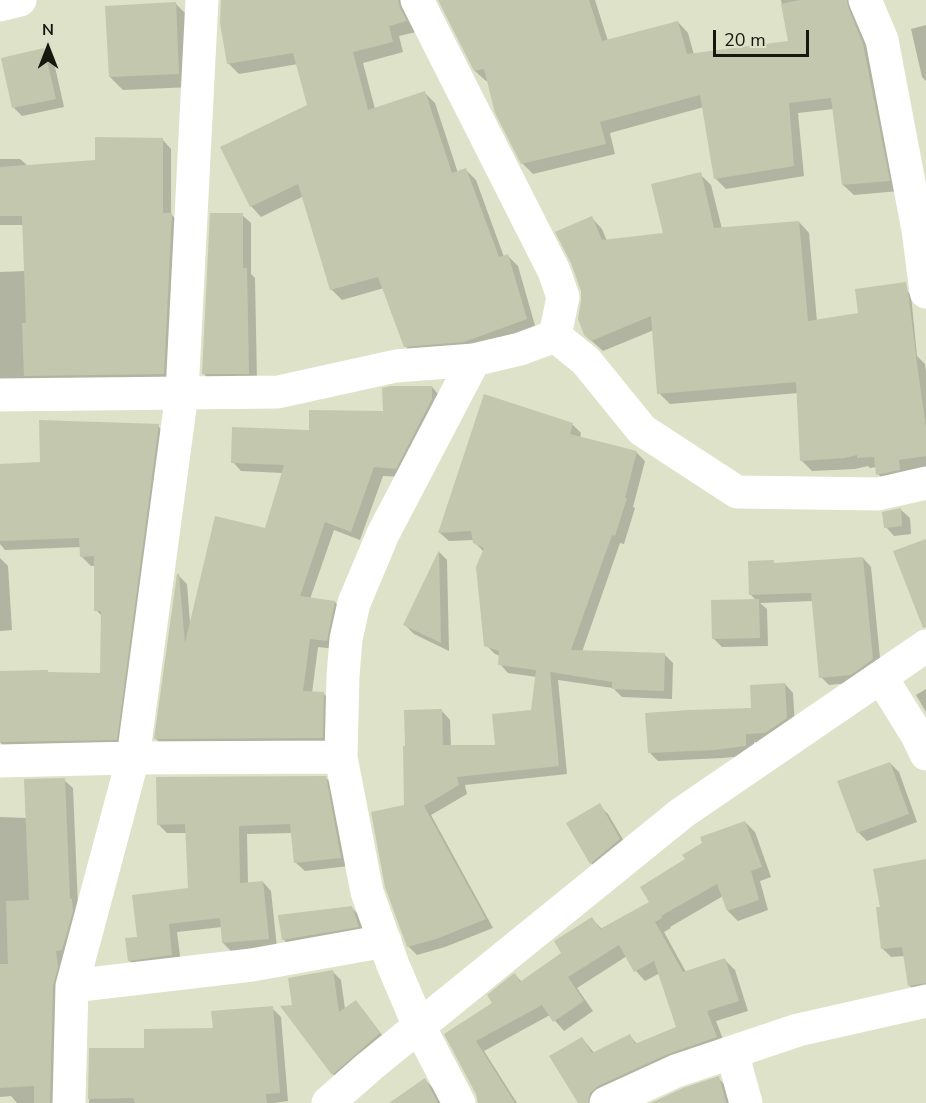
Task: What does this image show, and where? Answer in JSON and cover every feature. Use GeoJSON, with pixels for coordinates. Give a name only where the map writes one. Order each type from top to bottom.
{"type":"FeatureCollection","features":[{"type":"Feature","properties":{"kind":"street"},"geometry":{"type":"LineString","coordinates":[[0,5],[20,0]]}},
{"type":"Feature","properties":{"kind":"street"},"geometry":{"type":"LineString","coordinates":[[69,1103],[72,986],[133,758],[182,393],[202,0]]}},
{"type":"Feature","properties":{"kind":"street"},"geometry":{"type":"LineString","coordinates":[[417,0],[554,271],[563,297],[555,336]]}},
{"type":"Feature","properties":{"kind":"street"},"geometry":{"type":"LineString","coordinates":[[865,0],[882,40],[918,230],[925,283]]}},
{"type":"Feature","properties":{"kind":"street"},"geometry":{"type":"LineString","coordinates":[[0,395],[278,392],[396,366],[474,360],[520,350],[555,336]]}},
{"type":"Feature","properties":{"kind":"street"},"geometry":{"type":"LineString","coordinates":[[555,336],[586,361],[642,430],[737,492],[878,494],[926,483]]}},
{"type":"Feature","properties":{"kind":"street"},"geometry":{"type":"LineString","coordinates":[[459,1103],[419,1026],[393,965],[367,892],[341,757],[346,639],[354,603],[383,534],[474,360]]}},
{"type":"Feature","properties":{"kind":"street"},"geometry":{"type":"LineString","coordinates":[[328,1103],[419,1026],[682,813],[926,646]]}},
{"type":"Feature","properties":{"kind":"street"},"geometry":{"type":"LineString","coordinates":[[881,677],[917,735],[926,754]]}},
{"type":"Feature","properties":{"kind":"street"},"geometry":{"type":"LineString","coordinates":[[0,761],[341,757]]}},
{"type":"Feature","properties":{"kind":"street"},"geometry":{"type":"LineString","coordinates":[[72,986],[252,965],[385,941]]}},
{"type":"Feature","properties":{"kind":"street"},"geometry":{"type":"LineString","coordinates":[[606,1103],[676,1071],[798,1030],[926,1001]]}},
{"type":"Feature","properties":{"kind":"street"},"geometry":{"type":"LineString","coordinates":[[732,1052],[746,1103]]}},
{"type":"Feature","properties":{"kind":"building"},"geometry":{"type":"Polygon","coordinates":[[[221,0],[398,0],[407,21],[389,26],[393,42],[353,52],[368,110],[425,91],[452,173],[466,168],[499,257],[508,254],[527,319],[464,342],[404,347],[378,277],[330,290],[298,184],[250,207],[220,147],[307,105],[293,53],[227,64],[220,23],[221,0]]]}},
{"type":"Feature","properties":{"kind":"building"},"geometry":{"type":"Polygon","coordinates":[[[438,0],[589,0],[602,41],[678,21],[687,54],[788,41],[781,4],[800,0],[847,0],[863,44],[890,181],[842,185],[831,98],[789,103],[794,166],[714,179],[700,95],[600,122],[606,144],[521,164],[495,113],[484,69],[474,71],[438,0]]]}},
{"type":"Feature","properties":{"kind":"building"},"geometry":{"type":"Polygon","coordinates":[[[176,2],[179,74],[109,77],[105,6],[176,2]]]}},
{"type":"Feature","properties":{"kind":"building"},"geometry":{"type":"Polygon","coordinates":[[[44,48],[56,99],[12,108],[1,58],[44,48]]]}},
{"type":"Feature","properties":{"kind":"building"},"geometry":{"type":"Polygon","coordinates":[[[95,137],[163,138],[163,213],[172,213],[164,374],[24,376],[22,323],[26,323],[22,216],[0,216],[0,167],[95,160],[95,137]]]}},
{"type":"Feature","properties":{"kind":"building"},"geometry":{"type":"Polygon","coordinates":[[[701,172],[714,228],[799,221],[808,321],[858,313],[855,289],[906,282],[926,428],[926,456],[899,460],[900,470],[876,475],[874,457],[857,458],[857,455],[800,461],[796,382],[657,394],[651,316],[591,341],[584,335],[578,319],[581,291],[571,263],[555,232],[592,216],[602,240],[663,233],[651,184],[701,172]]]}},
{"type":"Feature","properties":{"kind":"building"},"geometry":{"type":"Polygon","coordinates":[[[210,213],[243,213],[243,268],[247,268],[249,374],[202,374],[210,213]]]}},
{"type":"Feature","properties":{"kind":"building"},"geometry":{"type":"Polygon","coordinates":[[[432,386],[432,399],[396,469],[374,467],[351,532],[325,522],[300,596],[335,601],[327,641],[310,639],[303,691],[324,692],[323,738],[154,739],[177,574],[179,574],[185,643],[215,516],[265,528],[284,465],[231,463],[232,427],[309,430],[309,410],[383,411],[382,388],[432,386]]]}},
{"type":"Feature","properties":{"kind":"building"},"geometry":{"type":"Polygon","coordinates":[[[484,394],[573,423],[570,434],[637,451],[625,498],[627,498],[615,536],[612,535],[571,650],[665,653],[664,691],[612,689],[612,682],[550,672],[559,766],[457,777],[459,785],[424,806],[486,919],[436,939],[407,947],[385,887],[371,812],[404,805],[404,710],[442,709],[443,745],[495,745],[492,714],[531,710],[536,670],[498,665],[499,651],[484,646],[476,567],[484,548],[473,543],[471,531],[438,533],[484,394]]]}},
{"type":"Feature","properties":{"kind":"building"},"geometry":{"type":"Polygon","coordinates":[[[39,420],[159,424],[117,740],[0,742],[0,671],[48,670],[48,672],[100,673],[101,611],[94,611],[94,556],[80,557],[79,538],[0,541],[0,464],[40,462],[39,420]]]}},
{"type":"Feature","properties":{"kind":"building"},"geometry":{"type":"Polygon","coordinates":[[[901,508],[902,526],[884,528],[882,512],[901,508]]]}},
{"type":"Feature","properties":{"kind":"building"},"geometry":{"type":"Polygon","coordinates":[[[926,539],[926,627],[923,628],[893,551],[926,539]]]}},
{"type":"Feature","properties":{"kind":"building"},"geometry":{"type":"Polygon","coordinates":[[[439,550],[441,643],[403,625],[439,550]]]}},
{"type":"Feature","properties":{"kind":"building"},"geometry":{"type":"Polygon","coordinates":[[[863,557],[873,659],[851,675],[819,678],[811,593],[749,595],[748,561],[774,560],[774,563],[863,557]]]}},
{"type":"Feature","properties":{"kind":"building"},"geometry":{"type":"Polygon","coordinates":[[[759,599],[760,638],[712,639],[711,600],[759,599]]]}},
{"type":"Feature","properties":{"kind":"building"},"geometry":{"type":"Polygon","coordinates":[[[785,683],[787,718],[765,733],[746,734],[746,746],[648,753],[645,713],[751,708],[750,685],[785,683]]]}},
{"type":"Feature","properties":{"kind":"building"},"geometry":{"type":"Polygon","coordinates":[[[890,762],[909,814],[857,833],[837,781],[890,762]]]}},
{"type":"Feature","properties":{"kind":"building"},"geometry":{"type":"Polygon","coordinates":[[[326,776],[341,858],[294,863],[290,824],[239,826],[240,883],[263,881],[269,939],[222,943],[220,918],[169,924],[172,955],[128,961],[125,938],[137,937],[132,895],[188,888],[185,824],[157,825],[156,777],[326,776]]]}},
{"type":"Feature","properties":{"kind":"building"},"geometry":{"type":"Polygon","coordinates":[[[65,778],[70,899],[72,899],[73,911],[62,950],[56,951],[58,967],[53,986],[50,1103],[34,1103],[34,1086],[0,1088],[0,964],[8,964],[6,901],[29,900],[24,779],[65,778]]]}},
{"type":"Feature","properties":{"kind":"building"},"geometry":{"type":"Polygon","coordinates":[[[600,803],[620,839],[590,864],[566,823],[600,803]]]}},
{"type":"Feature","properties":{"kind":"building"},"geometry":{"type":"Polygon","coordinates":[[[745,821],[762,867],[751,871],[759,900],[727,911],[717,884],[661,916],[662,918],[655,922],[683,972],[725,958],[739,1001],[707,1011],[717,1037],[668,1054],[598,1086],[590,1093],[588,1103],[578,1103],[549,1056],[582,1037],[592,1053],[630,1034],[635,1044],[676,1027],[654,961],[634,972],[619,945],[568,977],[584,1001],[553,1022],[542,1005],[476,1041],[515,1103],[478,1103],[476,1094],[444,1034],[492,1003],[487,995],[513,974],[515,973],[520,982],[561,953],[554,941],[592,917],[600,929],[649,902],[640,887],[685,859],[682,855],[702,843],[700,837],[745,821]]]}},
{"type":"Feature","properties":{"kind":"building"},"geometry":{"type":"Polygon","coordinates":[[[926,859],[926,983],[908,986],[902,947],[881,949],[876,907],[880,907],[873,869],[926,859]]]}},
{"type":"Feature","properties":{"kind":"building"},"geometry":{"type":"Polygon","coordinates":[[[352,906],[359,927],[282,940],[278,915],[352,906]]]}},
{"type":"Feature","properties":{"kind":"building"},"geometry":{"type":"Polygon","coordinates":[[[333,970],[339,1012],[356,1000],[380,1033],[332,1075],[280,1006],[292,1005],[288,978],[333,970]]]}},
{"type":"Feature","properties":{"kind":"building"},"geometry":{"type":"Polygon","coordinates":[[[273,1006],[280,1093],[266,1094],[267,1103],[135,1103],[133,1098],[88,1099],[89,1048],[144,1048],[144,1029],[213,1028],[211,1011],[273,1006]]]}},
{"type":"Feature","properties":{"kind":"building"},"geometry":{"type":"Polygon","coordinates":[[[719,1076],[726,1103],[651,1103],[683,1088],[719,1076]]]}},
{"type":"Feature","properties":{"kind":"building"},"geometry":{"type":"Polygon","coordinates":[[[425,1078],[438,1103],[389,1103],[425,1078]]]}}]}
